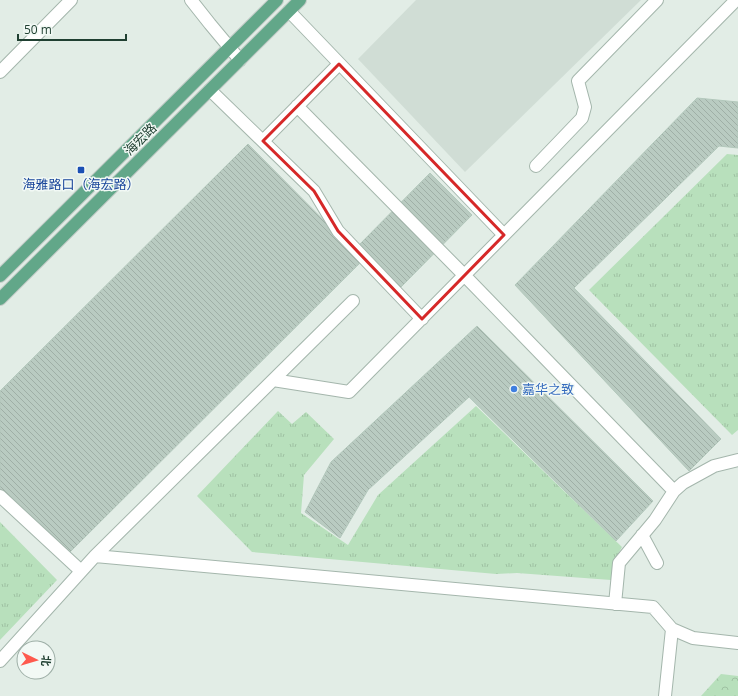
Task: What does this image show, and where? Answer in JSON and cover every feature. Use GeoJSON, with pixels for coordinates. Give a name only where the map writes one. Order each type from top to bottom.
{"type":"FeatureCollection","features":[{"type":"Feature","properties":{"kind":"main road","name":"海宏路"},"geometry":{"type":"LineString","coordinates":[[0,276],[277,0]]}},
{"type":"Feature","properties":{"kind":"main road","name":"海宏路"},"geometry":{"type":"LineString","coordinates":[[0,299],[300,0]]}},
{"type":"Feature","properties":{"kind":"street"},"geometry":{"type":"LineString","coordinates":[[0,72],[71,0]]}},
{"type":"Feature","properties":{"kind":"street"},"geometry":{"type":"LineString","coordinates":[[191,0],[240,60]]}},
{"type":"Feature","properties":{"kind":"street"},"geometry":{"type":"LineString","coordinates":[[536,166],[582,118],[585,106],[578,81],[657,0]]}},
{"type":"Feature","properties":{"kind":"street"},"geometry":{"type":"LineString","coordinates":[[273,380],[349,392],[736,0]]}},
{"type":"Feature","properties":{"kind":"street"},"geometry":{"type":"LineString","coordinates":[[289,11],[504,235]]}},
{"type":"Feature","properties":{"kind":"street"},"geometry":{"type":"LineString","coordinates":[[263,141],[339,64]]}},
{"type":"Feature","properties":{"kind":"street"},"geometry":{"type":"LineString","coordinates":[[210,90],[314,191],[338,231],[422,319]]}},
{"type":"Feature","properties":{"kind":"street"},"geometry":{"type":"LineString","coordinates":[[297,106],[674,491]]}},
{"type":"Feature","properties":{"kind":"street"},"geometry":{"type":"LineString","coordinates":[[0,661],[95,556],[353,301]]}},
{"type":"Feature","properties":{"kind":"street"},"geometry":{"type":"LineString","coordinates":[[615,604],[618,563],[655,520],[674,491],[683,483],[714,466],[738,460]]}},
{"type":"Feature","properties":{"kind":"street"},"geometry":{"type":"LineString","coordinates":[[0,496],[81,571]]}},
{"type":"Feature","properties":{"kind":"street"},"geometry":{"type":"LineString","coordinates":[[642,535],[657,563]]}},
{"type":"Feature","properties":{"kind":"street"},"geometry":{"type":"LineString","coordinates":[[95,556],[653,607],[672,629],[693,638],[738,643]]}},
{"type":"Feature","properties":{"kind":"street"},"geometry":{"type":"LineString","coordinates":[[666,696],[672,629]]}},
{"type":"Feature","properties":{"kind":"highlighted area"},"geometry":{"type":"Polygon","coordinates":[[[339,64],[504,235],[422,319],[338,231],[314,191],[263,141],[339,64]]]}},
{"type":"Feature","properties":{"kind":"shaded area"},"geometry":{"type":"Polygon","coordinates":[[[416,0],[641,0],[465,172],[358,59],[416,0]]]}},
{"type":"Feature","properties":{"kind":"green space"},"geometry":{"type":"Polygon","coordinates":[[[727,154],[738,155],[738,430],[732,435],[589,290],[727,154]]]}},
{"type":"Feature","properties":{"kind":"green space"},"geometry":{"type":"Polygon","coordinates":[[[476,406],[622,547],[613,563],[611,580],[517,573],[496,574],[252,552],[197,496],[278,411],[292,424],[306,412],[334,439],[304,475],[301,513],[348,545],[378,495],[476,406]]]}},
{"type":"Feature","properties":{"kind":"green space"},"geometry":{"type":"Polygon","coordinates":[[[0,522],[57,580],[0,640],[0,522]]]}},
{"type":"Feature","properties":{"kind":"green space"},"geometry":{"type":"Polygon","coordinates":[[[721,674],[738,676],[738,696],[701,696],[721,674]]]}},
{"type":"Feature","properties":{"kind":"building"},"geometry":{"type":"Polygon","coordinates":[[[697,98],[738,102],[738,148],[719,146],[574,288],[721,439],[689,471],[515,285],[697,98]]]}},
{"type":"Feature","properties":{"kind":"building"},"geometry":{"type":"Polygon","coordinates":[[[248,144],[363,260],[66,556],[0,489],[0,391],[248,144]]]}},
{"type":"Feature","properties":{"kind":"building"},"geometry":{"type":"Polygon","coordinates":[[[430,173],[472,215],[399,289],[357,247],[430,173]]]}},
{"type":"Feature","properties":{"kind":"building"},"geometry":{"type":"Polygon","coordinates":[[[477,326],[653,501],[616,541],[469,397],[368,490],[340,538],[305,512],[331,462],[477,326]]]}},
{"type":"Feature","properties":{"kind":"place","name":"海雅路口（海宏路）"},"geometry":{"type":"Point","coordinates":[81,170]}},
{"type":"Feature","properties":{"kind":"place","name":"嘉华之致"},"geometry":{"type":"Point","coordinates":[514,389]}}]}
